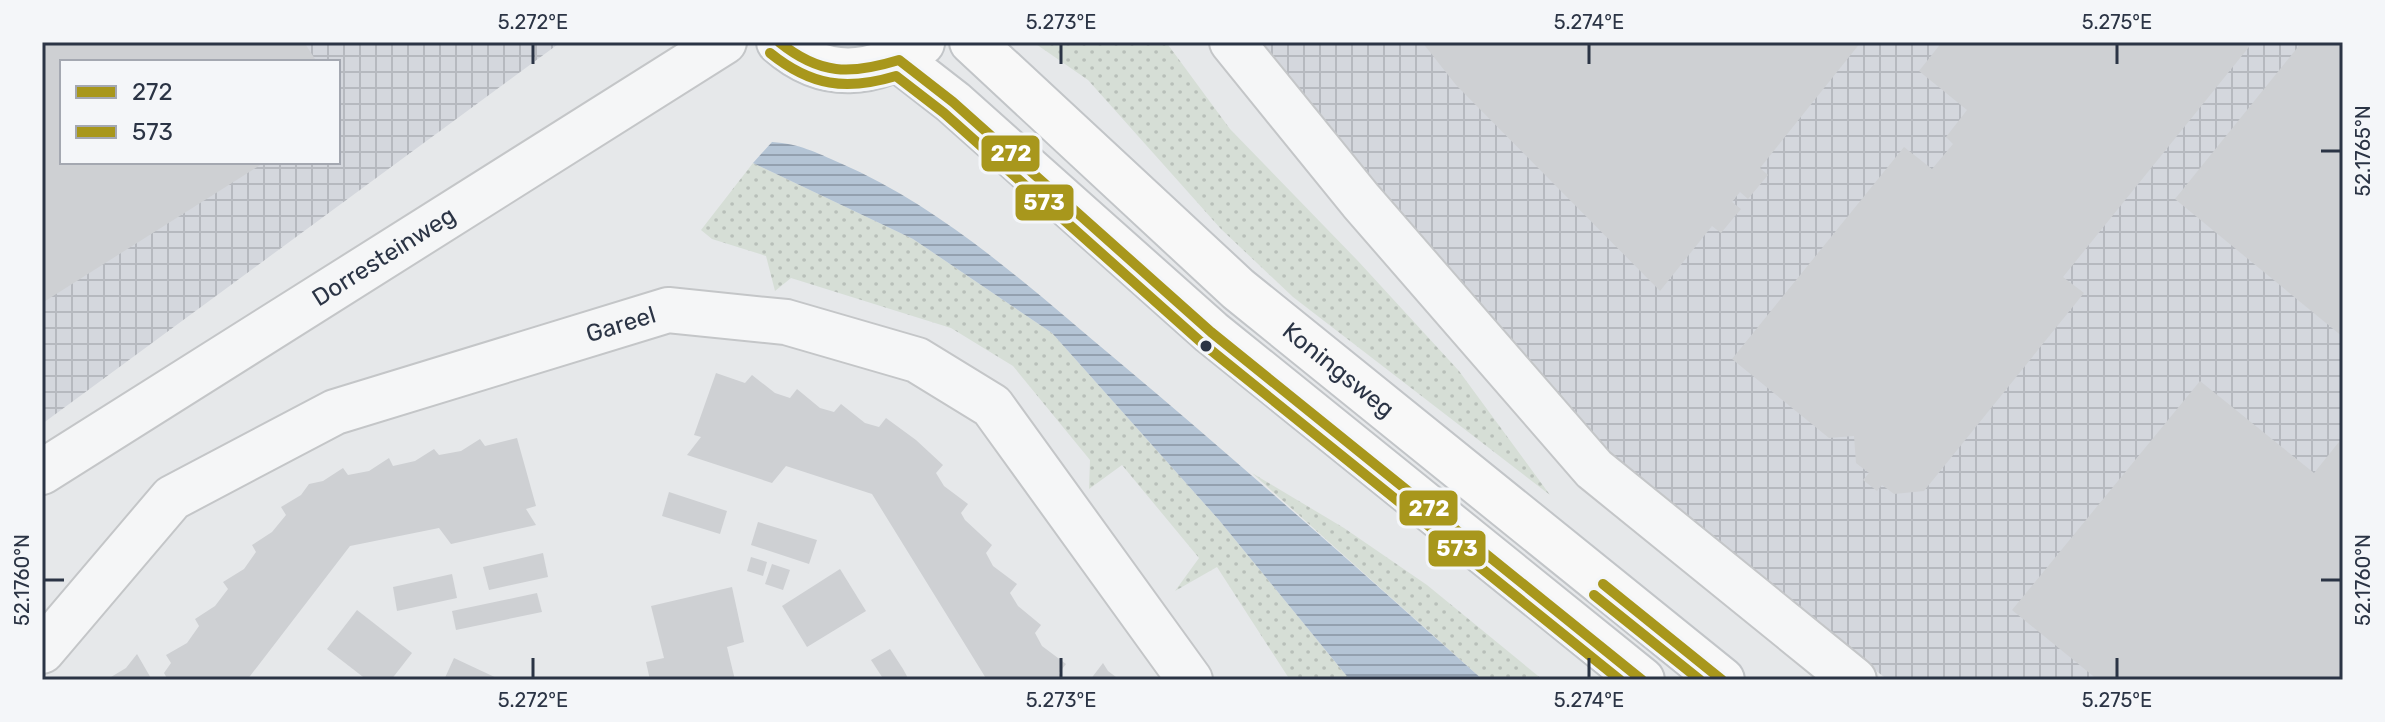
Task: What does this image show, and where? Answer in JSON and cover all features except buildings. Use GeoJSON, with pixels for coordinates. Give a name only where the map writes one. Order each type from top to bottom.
{"type":"FeatureCollection","features":[{"type":"Feature","properties":{"kind":"main road"},"geometry":{"type":"LineString","coordinates":[[779,42],[807,62],[838,71],[869,70],[912,51],[953,102],[1211,332],[1642,680]]}},
{"type":"Feature","properties":{"kind":"main road","name":"Koningsweg"},"geometry":{"type":"LineString","coordinates":[[972,42],[1238,289],[1722,680]]}},
{"type":"Feature","properties":{"kind":"street","name":"Dorresteinweg"},"geometry":{"type":"LineString","coordinates":[[42,472],[724,42]]}},
{"type":"Feature","properties":{"kind":"street"},"geometry":{"type":"LineString","coordinates":[[1232,42],[1361,201],[1594,469],[1854,680]]}},
{"type":"Feature","properties":{"kind":"street","name":"Gareel"},"geometry":{"type":"LineString","coordinates":[[42,651],[172,498],[335,412],[668,310],[786,322],[917,360],[992,406],[1190,680]]}},
{"type":"Feature","properties":{"kind":"shaded area"},"geometry":{"type":"Polygon","coordinates":[[[42,42],[561,42],[42,424],[42,42]]]}},
{"type":"Feature","properties":{"kind":"shaded area"},"geometry":{"type":"Polygon","coordinates":[[[1033,42],[1166,42],[1230,129],[1459,371],[1550,495],[1293,297],[1221,229],[1088,80],[1033,42]]]}},
{"type":"Feature","properties":{"kind":"shaded area"},"geometry":{"type":"Polygon","coordinates":[[[1255,42],[2343,42],[2343,680],[1888,680],[1536,408],[1255,42]]]}},
{"type":"Feature","properties":{"kind":"shaded area"},"geometry":{"type":"Polygon","coordinates":[[[753,163],[913,239],[1052,333],[1219,520],[1350,680],[1290,680],[1217,567],[1175,591],[1199,558],[1122,465],[1089,489],[1090,460],[1013,366],[951,328],[791,278],[775,291],[766,256],[712,239],[701,230],[753,163]]]}},
{"type":"Feature","properties":{"kind":"shaded area"},"geometry":{"type":"Polygon","coordinates":[[[1252,473],[1344,528],[1427,585],[1543,680],[1483,680],[1252,473]]]}},
{"type":"Feature","properties":{"kind":"water"},"geometry":{"type":"Polygon","coordinates":[[[772,142],[807,149],[879,182],[916,203],[986,252],[1211,441],[1483,680],[1350,680],[1219,520],[1052,333],[913,239],[753,163],[772,142]]]}},
{"type":"Feature","properties":{"kind":"transit line","name":"272"},"geometry":{"type":"LineString","coordinates":[[779,42],[808,61],[836,69],[865,68],[899,60],[953,102],[1211,332],[1642,680]]}},
{"type":"Feature","properties":{"kind":"transit line","name":"573"},"geometry":{"type":"LineString","coordinates":[[770,53],[800,73],[830,82],[861,83],[896,76],[944,113],[1202,343],[1620,680]]}},
{"type":"Feature","properties":{"kind":"transit line","name":"272"},"geometry":{"type":"LineString","coordinates":[[1603,584],[1722,680]]}},
{"type":"Feature","properties":{"kind":"transit line","name":"573"},"geometry":{"type":"LineString","coordinates":[[1594,595],[1700,680]]}}]}
